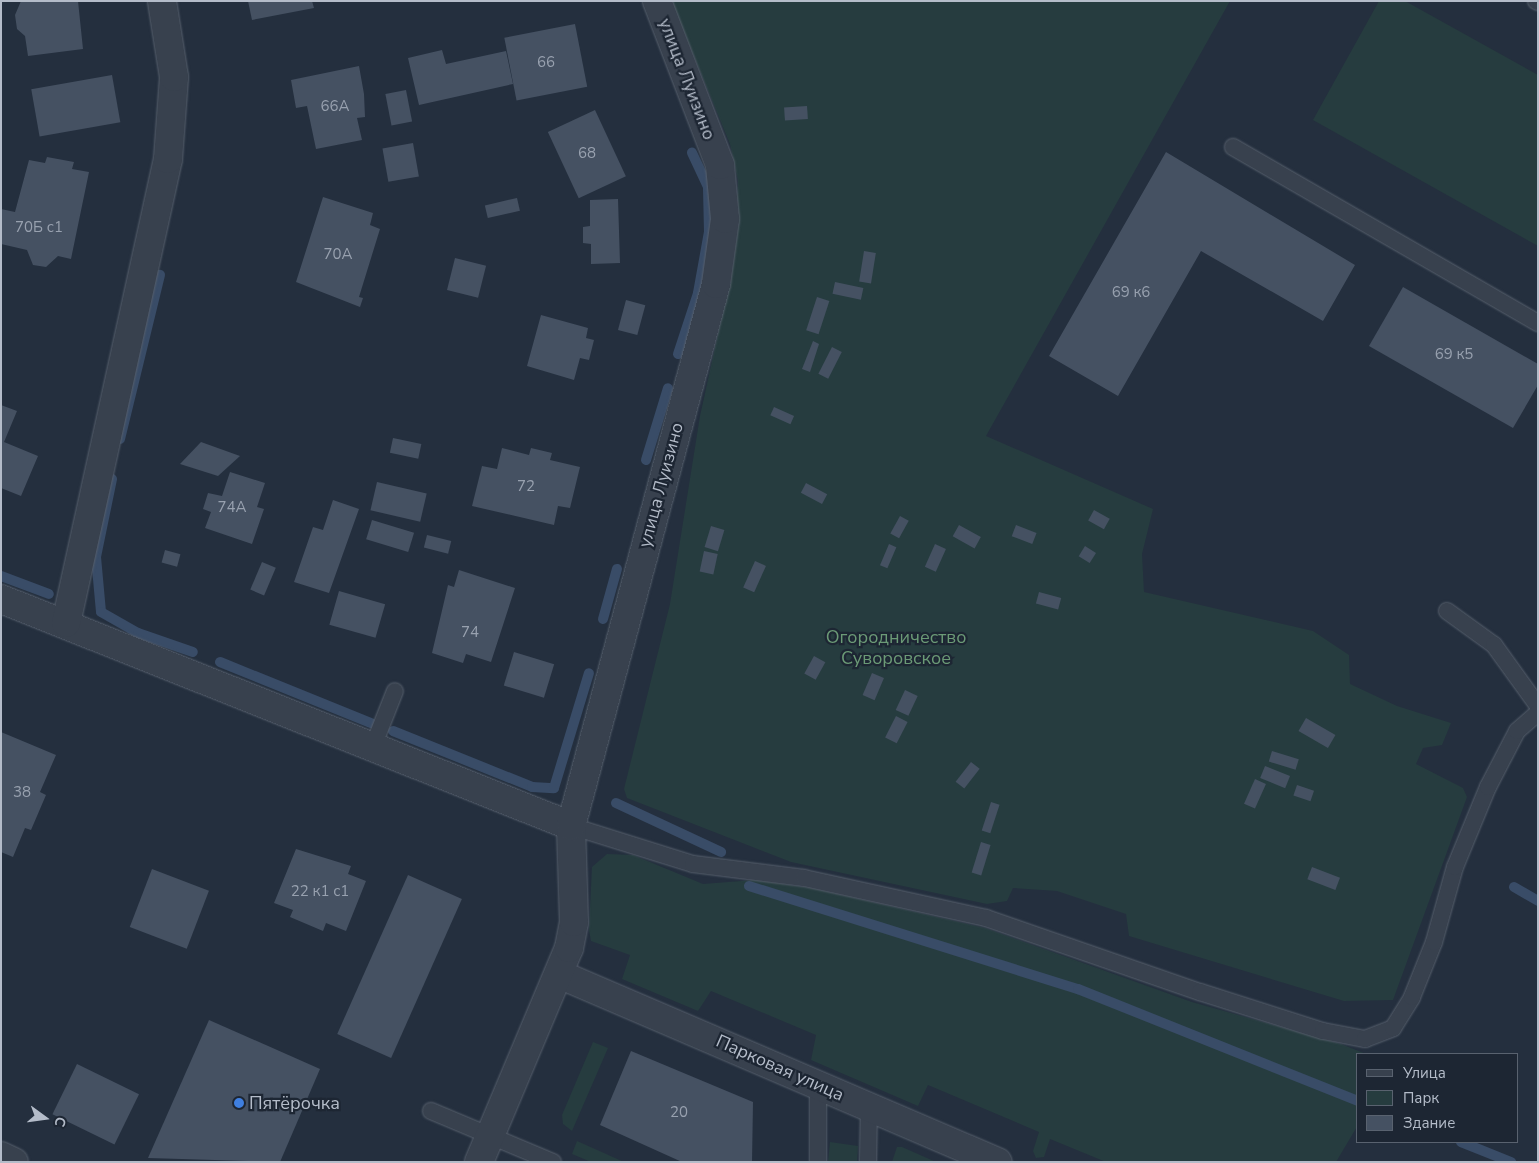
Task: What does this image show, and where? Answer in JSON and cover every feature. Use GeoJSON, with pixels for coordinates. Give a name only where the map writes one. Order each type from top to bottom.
{"type":"FeatureCollection","features":[{"type":"Feature","properties":{"kind":"street"},"geometry":{"type":"LineString","coordinates":[[66,623],[168,159],[174,76],[162,1]]}},
{"type":"Feature","properties":{"kind":"street","name":"улица Луизино"},"geometry":{"type":"LineString","coordinates":[[479,1162],[561,975],[574,922],[571,826],[716,284],[726,220],[720,165],[658,1]]}},
{"type":"Feature","properties":{"kind":"street"},"geometry":{"type":"LineString","coordinates":[[1,599],[66,623],[372,750],[571,826]]}},
{"type":"Feature","properties":{"kind":"street","name":"Парковая улица"},"geometry":{"type":"LineString","coordinates":[[561,975],[998,1162]]}},
{"type":"Feature","properties":{"kind":"street"},"geometry":{"type":"LineString","coordinates":[[1,1156],[14,1162]]}},
{"type":"Feature","properties":{"kind":"lane"},"geometry":{"type":"LineString","coordinates":[[1233,147],[1538,323]]}},
{"type":"Feature","properties":{"kind":"lane"},"geometry":{"type":"LineString","coordinates":[[1447,611],[1494,645],[1538,706]]}},
{"type":"Feature","properties":{"kind":"lane"},"geometry":{"type":"LineString","coordinates":[[372,750],[395,691]]}},
{"type":"Feature","properties":{"kind":"lane"},"geometry":{"type":"LineString","coordinates":[[571,826],[693,864],[804,878],[986,918],[1200,992],[1323,1031],[1365,1039],[1392,1028],[1412,997],[1434,942],[1455,867],[1488,786],[1517,731],[1538,713]]}},
{"type":"Feature","properties":{"kind":"lane"},"geometry":{"type":"LineString","coordinates":[[818,1085],[818,1162]]}},
{"type":"Feature","properties":{"kind":"lane"},"geometry":{"type":"LineString","coordinates":[[868,1162],[869,1107]]}},
{"type":"Feature","properties":{"kind":"lane"},"geometry":{"type":"LineString","coordinates":[[431,1111],[491,1134],[553,1162]]}},
{"type":"Feature","properties":{"kind":"green space","name":"Огородничество Суворовское"},"geometry":{"type":"Polygon","coordinates":[[[671,1],[1230,1],[986,436],[1153,509],[1142,554],[1144,592],[1313,631],[1349,655],[1350,684],[1397,706],[1451,723],[1442,745],[1423,748],[1416,764],[1463,788],[1467,797],[1393,1000],[1344,1001],[1129,936],[1126,914],[1057,891],[1013,888],[1007,901],[987,904],[791,862],[627,798],[624,789],[670,604],[700,416],[733,265],[738,181],[730,144],[671,1]]]}},
{"type":"Feature","properties":{"kind":"green space"},"geometry":{"type":"Polygon","coordinates":[[[1379,1],[1405,1],[1538,75],[1538,246],[1313,120],[1379,1]]]}},
{"type":"Feature","properties":{"kind":"green space"},"geometry":{"type":"Polygon","coordinates":[[[607,854],[633,855],[703,884],[754,880],[811,888],[985,928],[1192,1002],[1341,1044],[1364,1053],[1356,1053],[1356,1128],[1336,1162],[1106,1162],[1050,1139],[1044,1157],[1036,1158],[1033,1151],[1039,1132],[928,1085],[918,1106],[811,1060],[816,1035],[711,991],[698,1011],[622,979],[630,955],[591,941],[589,930],[592,867],[607,854]]]}},
{"type":"Feature","properties":{"kind":"green space"},"geometry":{"type":"Polygon","coordinates":[[[593,1042],[608,1048],[572,1131],[563,1124],[562,1115],[593,1042]]]}},
{"type":"Feature","properties":{"kind":"green space"},"geometry":{"type":"Polygon","coordinates":[[[577,1141],[624,1162],[591,1162],[572,1154],[577,1141]]]}},
{"type":"Feature","properties":{"kind":"green space"},"geometry":{"type":"Polygon","coordinates":[[[830,1142],[858,1146],[857,1162],[828,1162],[830,1142]]]}},
{"type":"Feature","properties":{"kind":"green space"},"geometry":{"type":"Polygon","coordinates":[[[897,1147],[902,1147],[936,1162],[892,1162],[897,1147]]]}},
{"type":"Feature","properties":{"kind":"building"},"geometry":{"type":"Polygon","coordinates":[[[21,1],[78,1],[83,49],[28,56],[25,36],[17,29],[15,15],[21,1]]]}},
{"type":"Feature","properties":{"kind":"building"},"geometry":{"type":"Polygon","coordinates":[[[248,1],[312,1],[314,8],[252,20],[248,1]]]}},
{"type":"Feature","properties":{"kind":"building"},"geometry":{"type":"Polygon","coordinates":[[[575,24],[587,87],[517,101],[504,38],[575,24]]]}},
{"type":"Feature","properties":{"kind":"building"},"geometry":{"type":"Polygon","coordinates":[[[442,50],[446,64],[506,51],[513,84],[419,105],[408,58],[442,50]]]}},
{"type":"Feature","properties":{"kind":"building"},"geometry":{"type":"Polygon","coordinates":[[[359,66],[364,94],[365,117],[357,118],[362,140],[316,149],[307,106],[296,108],[291,80],[359,66]]]}},
{"type":"Feature","properties":{"kind":"building"},"geometry":{"type":"Polygon","coordinates":[[[112,75],[120,122],[40,137],[31,89],[112,75]]]}},
{"type":"Feature","properties":{"kind":"building"},"geometry":{"type":"Polygon","coordinates":[[[406,90],[412,121],[391,125],[385,94],[406,90]]]}},
{"type":"Feature","properties":{"kind":"building"},"geometry":{"type":"Polygon","coordinates":[[[807,106],[808,119],[785,121],[784,108],[807,106]]]}},
{"type":"Feature","properties":{"kind":"building"},"geometry":{"type":"Polygon","coordinates":[[[595,110],[626,176],[579,198],[548,132],[595,110]]]}},
{"type":"Feature","properties":{"kind":"building"},"geometry":{"type":"Polygon","coordinates":[[[413,143],[419,176],[388,182],[382,148],[413,143]]]}},
{"type":"Feature","properties":{"kind":"building"},"geometry":{"type":"Polygon","coordinates":[[[1166,152],[1355,265],[1323,321],[1201,251],[1118,396],[1049,356],[1166,152]]]}},
{"type":"Feature","properties":{"kind":"building"},"geometry":{"type":"Polygon","coordinates":[[[47,157],[74,162],[72,169],[89,172],[71,259],[58,256],[46,267],[33,265],[27,250],[1,244],[1,209],[15,212],[29,160],[45,163],[47,157]]]}},
{"type":"Feature","properties":{"kind":"building"},"geometry":{"type":"Polygon","coordinates":[[[323,197],[373,213],[370,225],[380,229],[359,297],[363,298],[360,307],[296,282],[323,197]]]}},
{"type":"Feature","properties":{"kind":"building"},"geometry":{"type":"Polygon","coordinates":[[[517,198],[520,211],[488,218],[485,205],[517,198]]]}},
{"type":"Feature","properties":{"kind":"building"},"geometry":{"type":"Polygon","coordinates":[[[618,199],[620,263],[591,264],[591,244],[583,243],[583,227],[590,226],[590,200],[618,199]]]}},
{"type":"Feature","properties":{"kind":"building"},"geometry":{"type":"Polygon","coordinates":[[[864,251],[876,253],[871,283],[859,282],[864,251]]]}},
{"type":"Feature","properties":{"kind":"building"},"geometry":{"type":"Polygon","coordinates":[[[455,258],[486,266],[478,298],[447,290],[455,258]]]}},
{"type":"Feature","properties":{"kind":"building"},"geometry":{"type":"Polygon","coordinates":[[[835,282],[863,288],[861,300],[833,294],[835,282]]]}},
{"type":"Feature","properties":{"kind":"building"},"geometry":{"type":"Polygon","coordinates":[[[1403,287],[1538,364],[1538,385],[1513,428],[1369,346],[1403,287]]]}},
{"type":"Feature","properties":{"kind":"building"},"geometry":{"type":"Polygon","coordinates":[[[817,297],[829,301],[819,334],[806,330],[817,297]]]}},
{"type":"Feature","properties":{"kind":"building"},"geometry":{"type":"Polygon","coordinates":[[[626,300],[645,305],[637,335],[618,330],[626,300]]]}},
{"type":"Feature","properties":{"kind":"building"},"geometry":{"type":"Polygon","coordinates":[[[541,315],[588,328],[586,338],[594,340],[589,360],[580,358],[574,380],[527,366],[541,315]]]}},
{"type":"Feature","properties":{"kind":"building"},"geometry":{"type":"Polygon","coordinates":[[[813,341],[819,344],[810,372],[802,369],[813,341]]]}},
{"type":"Feature","properties":{"kind":"building"},"geometry":{"type":"Polygon","coordinates":[[[832,347],[842,352],[828,379],[818,374],[832,347]]]}},
{"type":"Feature","properties":{"kind":"building"},"geometry":{"type":"Polygon","coordinates":[[[1,405],[17,411],[4,442],[38,456],[21,496],[1,488],[1,405]]]}},
{"type":"Feature","properties":{"kind":"building"},"geometry":{"type":"Polygon","coordinates":[[[774,407],[794,416],[790,424],[770,415],[774,407]]]}},
{"type":"Feature","properties":{"kind":"building"},"geometry":{"type":"Polygon","coordinates":[[[393,438],[421,444],[418,459],[390,453],[393,438]]]}},
{"type":"Feature","properties":{"kind":"building"},"geometry":{"type":"Polygon","coordinates":[[[201,442],[240,456],[218,476],[180,464],[201,442]]]}},
{"type":"Feature","properties":{"kind":"building"},"geometry":{"type":"Polygon","coordinates":[[[502,448],[529,455],[531,448],[552,453],[550,460],[580,467],[570,508],[558,506],[554,525],[472,506],[482,466],[497,469],[502,448]]]}},
{"type":"Feature","properties":{"kind":"building"},"geometry":{"type":"Polygon","coordinates":[[[230,472],[265,483],[257,507],[264,509],[252,544],[205,528],[211,512],[203,509],[208,493],[222,496],[230,472]]]}},
{"type":"Feature","properties":{"kind":"building"},"geometry":{"type":"Polygon","coordinates":[[[377,482],[427,493],[420,522],[370,510],[377,482]]]}},
{"type":"Feature","properties":{"kind":"building"},"geometry":{"type":"Polygon","coordinates":[[[806,483],[827,494],[822,504],[801,493],[806,483]]]}},
{"type":"Feature","properties":{"kind":"building"},"geometry":{"type":"Polygon","coordinates":[[[333,500],[359,509],[329,593],[294,582],[313,527],[323,530],[333,500]]]}},
{"type":"Feature","properties":{"kind":"building"},"geometry":{"type":"Polygon","coordinates":[[[1094,510],[1110,519],[1104,529],[1088,520],[1094,510]]]}},
{"type":"Feature","properties":{"kind":"building"},"geometry":{"type":"Polygon","coordinates":[[[900,516],[909,521],[899,538],[890,533],[900,516]]]}},
{"type":"Feature","properties":{"kind":"building"},"geometry":{"type":"Polygon","coordinates":[[[372,520],[414,533],[408,552],[366,539],[372,520]]]}},
{"type":"Feature","properties":{"kind":"building"},"geometry":{"type":"Polygon","coordinates":[[[959,525],[981,537],[975,548],[953,536],[959,525]]]}},
{"type":"Feature","properties":{"kind":"building"},"geometry":{"type":"Polygon","coordinates":[[[1016,525],[1037,533],[1032,544],[1012,536],[1016,525]]]}},
{"type":"Feature","properties":{"kind":"building"},"geometry":{"type":"Polygon","coordinates":[[[711,526],[724,530],[718,551],[705,547],[711,526]]]}},
{"type":"Feature","properties":{"kind":"building"},"geometry":{"type":"Polygon","coordinates":[[[427,535],[451,541],[448,554],[424,548],[427,535]]]}},
{"type":"Feature","properties":{"kind":"building"},"geometry":{"type":"Polygon","coordinates":[[[889,544],[896,547],[887,568],[880,565],[889,544]]]}},
{"type":"Feature","properties":{"kind":"building"},"geometry":{"type":"Polygon","coordinates":[[[935,544],[946,549],[936,572],[925,567],[935,544]]]}},
{"type":"Feature","properties":{"kind":"building"},"geometry":{"type":"Polygon","coordinates":[[[1085,546],[1096,553],[1090,563],[1079,556],[1085,546]]]}},
{"type":"Feature","properties":{"kind":"building"},"geometry":{"type":"Polygon","coordinates":[[[165,550],[180,554],[177,567],[162,563],[165,550]]]}},
{"type":"Feature","properties":{"kind":"building"},"geometry":{"type":"Polygon","coordinates":[[[704,551],[718,554],[713,574],[700,572],[704,551]]]}},
{"type":"Feature","properties":{"kind":"building"},"geometry":{"type":"Polygon","coordinates":[[[755,561],[766,566],[754,592],[743,587],[755,561]]]}},
{"type":"Feature","properties":{"kind":"building"},"geometry":{"type":"Polygon","coordinates":[[[262,562],[276,568],[264,595],[250,590],[262,562]]]}},
{"type":"Feature","properties":{"kind":"building"},"geometry":{"type":"Polygon","coordinates":[[[459,570],[515,588],[491,662],[466,654],[463,663],[432,653],[448,585],[454,587],[459,570]]]}},
{"type":"Feature","properties":{"kind":"building"},"geometry":{"type":"Polygon","coordinates":[[[339,591],[385,604],[375,638],[329,625],[339,591]]]}},
{"type":"Feature","properties":{"kind":"building"},"geometry":{"type":"Polygon","coordinates":[[[1039,592],[1061,598],[1058,610],[1036,604],[1039,592]]]}},
{"type":"Feature","properties":{"kind":"building"},"geometry":{"type":"Polygon","coordinates":[[[514,652],[554,664],[544,698],[504,685],[514,652]]]}},
{"type":"Feature","properties":{"kind":"building"},"geometry":{"type":"Polygon","coordinates":[[[814,656],[825,662],[816,680],[804,673],[814,656]]]}},
{"type":"Feature","properties":{"kind":"building"},"geometry":{"type":"Polygon","coordinates":[[[872,673],[884,678],[875,700],[863,695],[872,673]]]}},
{"type":"Feature","properties":{"kind":"building"},"geometry":{"type":"Polygon","coordinates":[[[905,690],[918,696],[908,716],[896,710],[905,690]]]}},
{"type":"Feature","properties":{"kind":"building"},"geometry":{"type":"Polygon","coordinates":[[[896,716],[908,722],[897,743],[885,737],[896,716]]]}},
{"type":"Feature","properties":{"kind":"building"},"geometry":{"type":"Polygon","coordinates":[[[1306,718],[1335,735],[1328,748],[1298,731],[1306,718]]]}},
{"type":"Feature","properties":{"kind":"building"},"geometry":{"type":"Polygon","coordinates":[[[1,732],[56,755],[40,792],[46,795],[31,830],[25,828],[13,857],[1,852],[1,732]]]}},
{"type":"Feature","properties":{"kind":"building"},"geometry":{"type":"Polygon","coordinates":[[[1272,751],[1299,759],[1296,770],[1269,762],[1272,751]]]}},
{"type":"Feature","properties":{"kind":"building"},"geometry":{"type":"Polygon","coordinates":[[[971,762],[980,769],[964,788],[956,782],[971,762]]]}},
{"type":"Feature","properties":{"kind":"building"},"geometry":{"type":"Polygon","coordinates":[[[1265,766],[1290,776],[1285,788],[1260,778],[1265,766]]]}},
{"type":"Feature","properties":{"kind":"building"},"geometry":{"type":"Polygon","coordinates":[[[1255,779],[1266,784],[1255,809],[1244,804],[1255,779]]]}},
{"type":"Feature","properties":{"kind":"building"},"geometry":{"type":"Polygon","coordinates":[[[1297,785],[1314,791],[1310,801],[1293,795],[1297,785]]]}},
{"type":"Feature","properties":{"kind":"building"},"geometry":{"type":"Polygon","coordinates":[[[991,802],[1000,805],[990,833],[982,831],[991,802]]]}},
{"type":"Feature","properties":{"kind":"building"},"geometry":{"type":"Polygon","coordinates":[[[981,842],[991,845],[981,876],[972,873],[981,842]]]}},
{"type":"Feature","properties":{"kind":"building"},"geometry":{"type":"Polygon","coordinates":[[[296,849],[351,866],[348,874],[366,881],[346,931],[326,923],[323,931],[290,917],[293,910],[274,903],[296,849]]]}},
{"type":"Feature","properties":{"kind":"building"},"geometry":{"type":"Polygon","coordinates":[[[1312,867],[1340,878],[1335,890],[1307,879],[1312,867]]]}},
{"type":"Feature","properties":{"kind":"building"},"geometry":{"type":"Polygon","coordinates":[[[152,869],[209,891],[187,949],[130,927],[152,869]]]}},
{"type":"Feature","properties":{"kind":"building"},"geometry":{"type":"Polygon","coordinates":[[[408,875],[462,899],[391,1058],[337,1034],[408,875]]]}},
{"type":"Feature","properties":{"kind":"building","name":"Пятёрочка"},"geometry":{"type":"Polygon","coordinates":[[[209,1020],[320,1069],[280,1162],[148,1158],[209,1020]]]}},
{"type":"Feature","properties":{"kind":"building"},"geometry":{"type":"Polygon","coordinates":[[[631,1051],[753,1102],[752,1162],[682,1162],[600,1125],[631,1051]]]}},
{"type":"Feature","properties":{"kind":"building"},"geometry":{"type":"Polygon","coordinates":[[[77,1064],[139,1094],[114,1145],[52,1114],[77,1064]]]}},
{"type":"Feature","properties":{"kind":"waterway"},"geometry":{"type":"LineString","coordinates":[[678,354],[698,293],[709,232],[708,187],[692,153]]}},
{"type":"Feature","properties":{"kind":"waterway"},"geometry":{"type":"LineString","coordinates":[[120,439],[160,275]]}},
{"type":"Feature","properties":{"kind":"waterway"},"geometry":{"type":"LineString","coordinates":[[646,460],[668,388]]}},
{"type":"Feature","properties":{"kind":"waterway"},"geometry":{"type":"LineString","coordinates":[[112,479],[96,557],[101,612],[138,633],[193,652]]}},
{"type":"Feature","properties":{"kind":"waterway"},"geometry":{"type":"LineString","coordinates":[[603,619],[617,569]]}},
{"type":"Feature","properties":{"kind":"waterway"},"geometry":{"type":"LineString","coordinates":[[1,576],[49,594]]}},
{"type":"Feature","properties":{"kind":"waterway"},"geometry":{"type":"LineString","coordinates":[[220,662],[371,723]]}},
{"type":"Feature","properties":{"kind":"waterway"},"geometry":{"type":"LineString","coordinates":[[393,731],[532,787],[554,788],[589,673]]}},
{"type":"Feature","properties":{"kind":"waterway"},"geometry":{"type":"LineString","coordinates":[[616,803],[721,852]]}},
{"type":"Feature","properties":{"kind":"waterway"},"geometry":{"type":"LineString","coordinates":[[749,886],[1078,989],[1356,1100]]}},
{"type":"Feature","properties":{"kind":"waterway"},"geometry":{"type":"LineString","coordinates":[[1514,887],[1538,901]]}},
{"type":"Feature","properties":{"kind":"waterway"},"geometry":{"type":"LineString","coordinates":[[1464,1143],[1511,1162]]}},
{"type":"Feature","properties":{"kind":"place","name":"Пятёрочка"},"geometry":{"type":"Point","coordinates":[239,1103]}}]}
